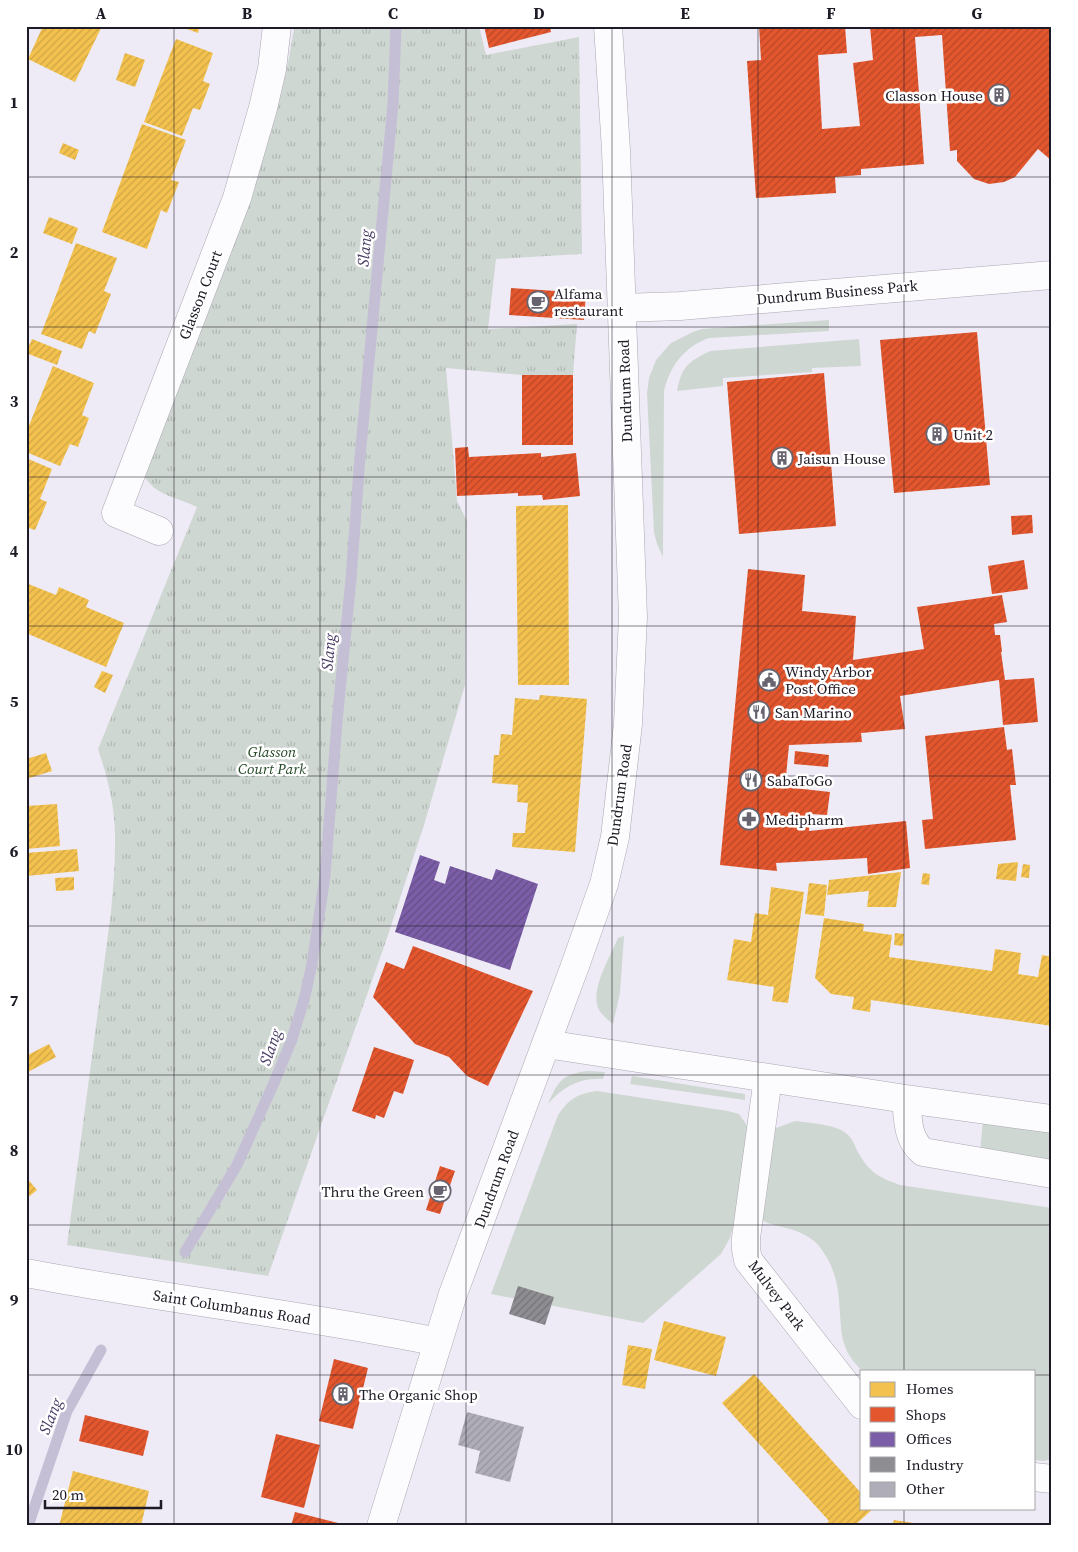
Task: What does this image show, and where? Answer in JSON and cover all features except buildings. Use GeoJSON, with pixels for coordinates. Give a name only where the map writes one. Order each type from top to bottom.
{"type":"FeatureCollection","features":[{"type":"Feature","properties":{"kind":"street","name":"Glasson Court"},"geometry":{"type":"LineString","coordinates":[[159,531],[116,513],[237,198],[263,108],[272,69],[277,26]]}},
{"type":"Feature","properties":{"kind":"street","name":"Dundrum Road"},"geometry":{"type":"LineString","coordinates":[[381,1526],[453,1294],[604,884],[614,837],[628,724],[633,617],[616,150],[608,26]]}},
{"type":"Feature","properties":{"kind":"street","name":"Dundrum Business Park"},"geometry":{"type":"LineString","coordinates":[[622,308],[680,306],[1052,275]]}},
{"type":"Feature","properties":{"kind":"street"},"geometry":{"type":"LineString","coordinates":[[546,1044],[906,1099],[1052,1119]]}},
{"type":"Feature","properties":{"kind":"street","name":"Mulvey Park"},"geometry":{"type":"LineString","coordinates":[[768,1078],[746,1238],[748,1260],[860,1402]]}},
{"type":"Feature","properties":{"kind":"street"},"geometry":{"type":"LineString","coordinates":[[906,1099],[910,1135],[915,1146],[923,1152],[1052,1174]]}},
{"type":"Feature","properties":{"kind":"street","name":"Saint Columbanus Road"},"geometry":{"type":"LineString","coordinates":[[26,1273],[401,1334],[438,1342]]}},
{"type":"Feature","properties":{"kind":"street"},"geometry":{"type":"LineString","coordinates":[[1036,1477],[1052,1479]]}},
{"type":"Feature","properties":{"kind":"green space","name":"Glasson Court Park"},"geometry":{"type":"Polygon","coordinates":[[[285,26],[479,26],[486,55],[579,37],[582,254],[496,259],[488,329],[577,324],[573,375],[522,375],[446,368],[457,501],[467,521],[465,685],[424,825],[387,938],[268,1276],[67,1245],[111,912],[114,871],[114,816],[106,776],[98,749],[197,507],[160,492],[148,482],[144,475],[257,166],[288,63],[294,29],[285,26]]]}},
{"type":"Feature","properties":{"kind":"green space"},"geometry":{"type":"Polygon","coordinates":[[[829,320],[829,331],[709,338],[692,347],[679,358],[670,373],[664,391],[663,557],[654,532],[647,393],[649,378],[656,360],[671,343],[702,329],[829,320]]]}},
{"type":"Feature","properties":{"kind":"green space"},"geometry":{"type":"Polygon","coordinates":[[[859,339],[861,366],[812,368],[812,372],[723,378],[723,386],[677,391],[681,376],[687,366],[696,358],[710,351],[859,339]]]}},
{"type":"Feature","properties":{"kind":"green space"},"geometry":{"type":"Polygon","coordinates":[[[624,936],[620,993],[613,1024],[599,1010],[597,993],[602,974],[618,938],[624,936]]]}},
{"type":"Feature","properties":{"kind":"green space"},"geometry":{"type":"Polygon","coordinates":[[[588,1071],[605,1072],[603,1079],[587,1080],[573,1084],[559,1093],[548,1104],[562,1080],[572,1074],[588,1071]]]}},
{"type":"Feature","properties":{"kind":"green space"},"geometry":{"type":"Polygon","coordinates":[[[632,1076],[745,1094],[745,1100],[630,1084],[632,1076]]]}},
{"type":"Feature","properties":{"kind":"green space"},"geometry":{"type":"Polygon","coordinates":[[[597,1091],[728,1111],[739,1114],[748,1127],[736,1216],[730,1238],[721,1254],[643,1323],[491,1294],[558,1115],[574,1098],[597,1091]]]}},
{"type":"Feature","properties":{"kind":"green space"},"geometry":{"type":"Polygon","coordinates":[[[983,1120],[1052,1132],[1052,1162],[980,1151],[983,1120]]]}},
{"type":"Feature","properties":{"kind":"green space"},"geometry":{"type":"Polygon","coordinates":[[[795,1121],[837,1128],[848,1135],[870,1169],[900,1185],[1052,1208],[1052,1459],[1036,1460],[1036,1370],[861,1370],[846,1350],[841,1327],[835,1275],[824,1253],[807,1236],[761,1220],[770,1138],[776,1128],[795,1121]]]}},
{"type":"Feature","properties":{"kind":"waterway","name":"Slang"},"geometry":{"type":"LineString","coordinates":[[185,1252],[237,1165],[273,1085],[291,1042],[304,1000],[312,964],[325,876],[360,457],[393,104],[396,26]]}},
{"type":"Feature","properties":{"kind":"waterway","name":"Slang"},"geometry":{"type":"LineString","coordinates":[[28,1526],[67,1411],[101,1350]]}},
{"type":"Feature","properties":{"kind":"place","name":"Classon House"},"geometry":{"type":"Point","coordinates":[999,95]}},
{"type":"Feature","properties":{"kind":"place","name":"Alfama restaurant"},"geometry":{"type":"Point","coordinates":[538,302]}},
{"type":"Feature","properties":{"kind":"place","name":"Unit 2"},"geometry":{"type":"Point","coordinates":[937,434]}},
{"type":"Feature","properties":{"kind":"place","name":"Jaisun House"},"geometry":{"type":"Point","coordinates":[782,458]}},
{"type":"Feature","properties":{"kind":"place","name":"Windy Arbor Post Office"},"geometry":{"type":"Point","coordinates":[769,680]}},
{"type":"Feature","properties":{"kind":"place","name":"San Marino"},"geometry":{"type":"Point","coordinates":[759,712]}},
{"type":"Feature","properties":{"kind":"place","name":"SabaToGo"},"geometry":{"type":"Point","coordinates":[751,780]}},
{"type":"Feature","properties":{"kind":"place","name":"Medipharm"},"geometry":{"type":"Point","coordinates":[749,819]}},
{"type":"Feature","properties":{"kind":"place","name":"Thru the Green"},"geometry":{"type":"Point","coordinates":[440,1191]}},
{"type":"Feature","properties":{"kind":"place","name":"The Organic Shop"},"geometry":{"type":"Point","coordinates":[343,1394]}}]}
